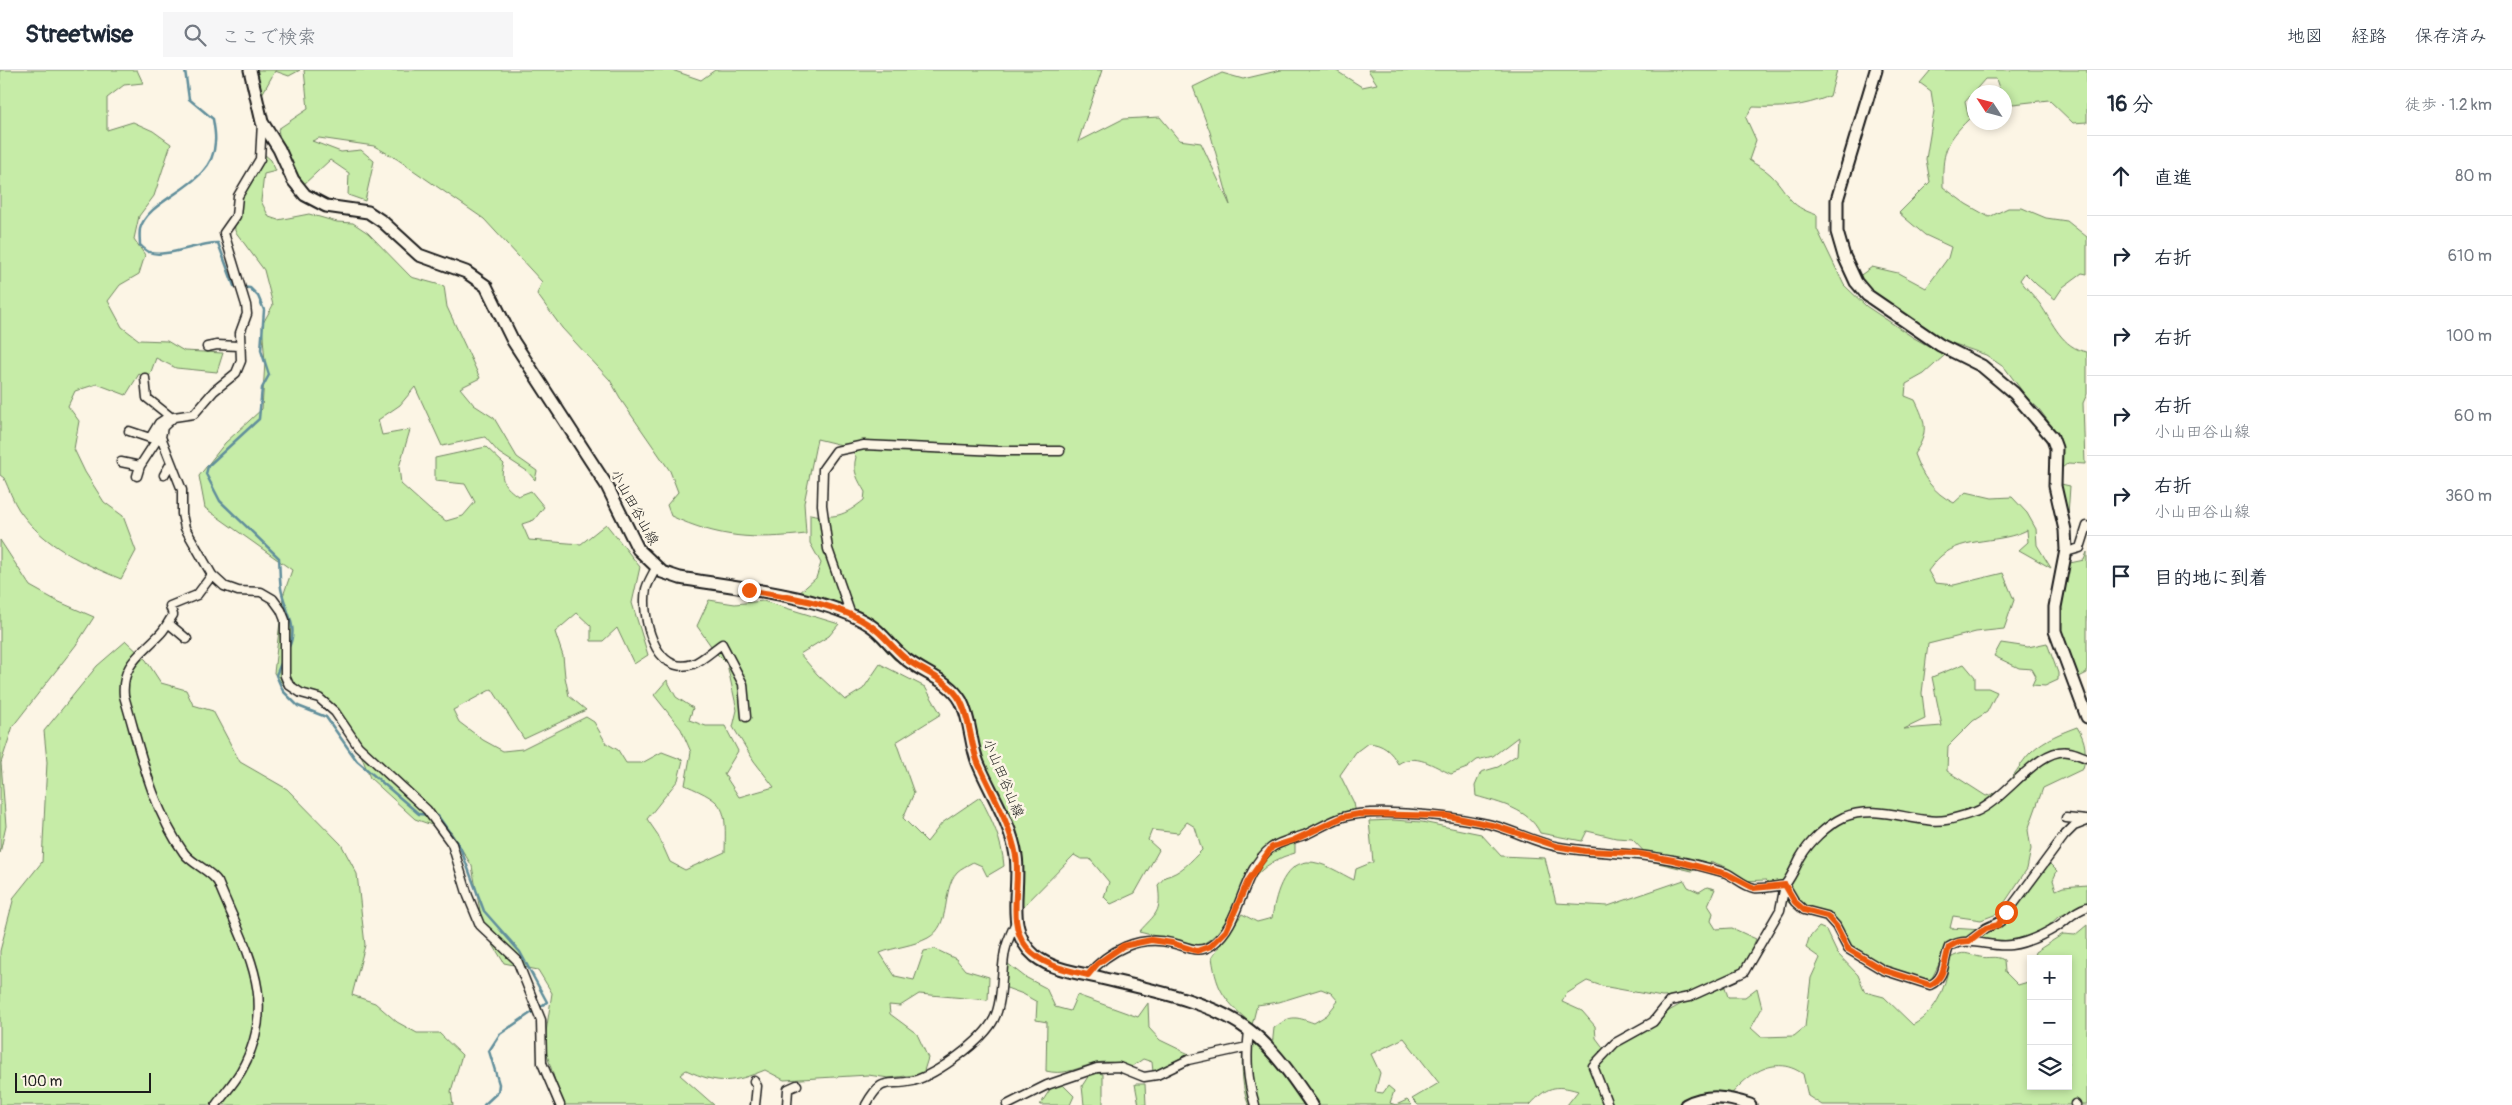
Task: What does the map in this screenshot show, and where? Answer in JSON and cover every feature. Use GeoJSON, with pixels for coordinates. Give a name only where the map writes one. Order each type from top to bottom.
{"type":"FeatureCollection","features":[{"type":"Feature","properties":{"kind":"main road","name":"小山田谷山線"},"geometry":{"type":"LineString","coordinates":[[250,70],[262,122],[279,149],[293,180],[310,198],[326,206],[368,212],[383,222],[419,256],[466,272],[486,286],[516,347],[607,486],[638,548],[656,568],[680,578],[796,599],[851,615],[874,627],[907,660],[951,689],[960,700],[978,763],[1012,837],[1016,858],[1016,922],[1022,938],[1036,956],[1053,966],[1210,1008],[1249,1030],[1271,1052],[1312,1105]]}},
{"type":"Feature","properties":{"kind":"main road"},"geometry":{"type":"LineString","coordinates":[[1876,70],[1837,205],[1838,232],[1848,264],[1856,282],[1868,295],[1940,345],[1982,366],[2014,393],[2049,431],[2056,448],[2055,486],[2065,530],[2066,552],[2056,607],[2055,631],[2087,717]]}},
{"type":"Feature","properties":{"kind":"main road"},"geometry":{"type":"LineString","coordinates":[[1872,83],[1886,70]]}},
{"type":"Feature","properties":{"kind":"main road"},"geometry":{"type":"LineString","coordinates":[[1686,1105],[1715,1097],[1737,1100],[1750,1105]]}},
{"type":"Feature","properties":{"kind":"street"},"geometry":{"type":"LineString","coordinates":[[129,431],[150,438],[159,423],[164,420],[194,414],[214,391],[236,373],[240,361],[240,333],[247,314],[242,290],[224,233],[236,216],[238,196],[260,158],[262,122]]}},
{"type":"Feature","properties":{"kind":"street"},"geometry":{"type":"LineString","coordinates":[[207,347],[216,344],[239,346]]}},
{"type":"Feature","properties":{"kind":"street"},"geometry":{"type":"LineString","coordinates":[[145,378],[147,398],[170,419]]}},
{"type":"Feature","properties":{"kind":"street"},"geometry":{"type":"LineString","coordinates":[[137,476],[140,466],[170,419]]}},
{"type":"Feature","properties":{"kind":"street"},"geometry":{"type":"LineString","coordinates":[[163,430],[161,438],[182,490],[182,514],[185,528],[212,575],[224,586],[238,591],[262,592],[273,600],[285,620],[285,676],[289,685],[301,693],[319,698],[335,712],[358,746],[427,810],[452,844],[468,896],[480,926],[517,960],[541,1020],[542,1063],[560,1105]]}},
{"type":"Feature","properties":{"kind":"street"},"geometry":{"type":"LineString","coordinates":[[851,615],[828,549],[822,505],[823,469],[836,451],[864,445],[1000,452],[1060,451]]}},
{"type":"Feature","properties":{"kind":"street"},"geometry":{"type":"LineString","coordinates":[[121,462],[140,466]]}},
{"type":"Feature","properties":{"kind":"street"},"geometry":{"type":"LineString","coordinates":[[164,475],[171,463]]}},
{"type":"Feature","properties":{"kind":"street"},"geometry":{"type":"LineString","coordinates":[[2066,552],[2080,548],[2087,526]]}},
{"type":"Feature","properties":{"kind":"street"},"geometry":{"type":"LineString","coordinates":[[656,568],[646,587],[645,608],[651,641],[665,659],[676,665],[692,664],[722,644],[743,684],[746,717]]}},
{"type":"Feature","properties":{"kind":"street"},"geometry":{"type":"LineString","coordinates":[[212,575],[197,595],[170,606],[173,615],[160,634],[143,648],[125,675],[123,683],[124,696],[162,816],[184,853],[212,873],[218,882],[254,969],[261,1005],[255,1039],[241,1071],[216,1105]]}},
{"type":"Feature","properties":{"kind":"street"},"geometry":{"type":"LineString","coordinates":[[168,623],[186,639]]}},
{"type":"Feature","properties":{"kind":"street"},"geometry":{"type":"LineString","coordinates":[[1608,1105],[1593,1066],[1615,1043],[1653,1022],[1670,1001],[1689,997],[1744,972],[1780,910],[1785,885],[1794,874],[1800,858],[1815,838],[1846,817],[1870,812],[1894,814],[1928,821],[1949,820],[1978,811],[1997,800],[2047,756],[2069,751],[2087,758]]}},
{"type":"Feature","properties":{"kind":"street"},"geometry":{"type":"LineString","coordinates":[[1088,975],[1097,964],[1123,946],[1151,940],[1172,943],[1197,951],[1211,946],[1226,931],[1248,881],[1272,847],[1294,840],[1343,817],[1359,814],[1455,818],[1496,826],[1556,846],[1584,851],[1634,853],[1673,860],[1727,874],[1754,888],[1785,885]]}},
{"type":"Feature","properties":{"kind":"street"},"geometry":{"type":"LineString","coordinates":[[2066,818],[2087,821]]}},
{"type":"Feature","properties":{"kind":"street"},"geometry":{"type":"LineString","coordinates":[[1969,941],[1986,928],[2001,921],[2064,836],[2074,826],[2087,821]]}},
{"type":"Feature","properties":{"kind":"street"},"geometry":{"type":"LineString","coordinates":[[1785,885],[1795,902],[1804,910],[1827,916],[1836,926],[1848,949],[1883,970],[1930,985],[1938,982],[1943,972],[1949,947],[1958,942],[1969,941],[2011,945],[2040,935],[2059,925],[2076,911],[2087,907]]}},
{"type":"Feature","properties":{"kind":"street"},"geometry":{"type":"LineString","coordinates":[[866,1105],[880,1086],[889,1082],[912,1081],[935,1072],[954,1060],[994,1019],[1005,949],[1016,922]]}},
{"type":"Feature","properties":{"kind":"street"},"geometry":{"type":"LineString","coordinates":[[1249,1030],[1247,1047],[1248,1085],[1255,1105]]}},
{"type":"Feature","properties":{"kind":"street"},"geometry":{"type":"LineString","coordinates":[[1007,1105],[1047,1085],[1097,1068],[1119,1067],[1144,1077],[1158,1075],[1188,1060],[1247,1047]]}},
{"type":"Feature","properties":{"kind":"street"},"geometry":{"type":"LineString","coordinates":[[754,1081],[757,1086],[755,1105]]}},
{"type":"Feature","properties":{"kind":"street"},"geometry":{"type":"LineString","coordinates":[[787,1105],[788,1089],[797,1085]]}},
{"type":"Feature","properties":{"kind":"green space"},"geometry":{"type":"Polygon","coordinates":[[[0,70],[137,70],[143,83],[124,85],[107,98],[107,130],[133,122],[153,131],[171,144],[154,196],[139,216],[134,239],[145,255],[139,274],[120,285],[108,301],[122,327],[139,340],[167,341],[184,351],[223,353],[217,372],[176,368],[156,358],[148,380],[139,374],[126,395],[97,384],[75,391],[68,406],[79,421],[74,449],[85,472],[104,502],[123,516],[136,551],[121,579],[78,560],[40,534],[19,510],[4,478],[0,475],[0,70]]]}},
{"type":"Feature","properties":{"kind":"green space"},"geometry":{"type":"Polygon","coordinates":[[[256,70],[300,70],[289,76],[275,71],[260,98],[256,70]]]}},
{"type":"Feature","properties":{"kind":"green space"},"geometry":{"type":"Polygon","coordinates":[[[304,70],[672,70],[701,80],[715,70],[1102,70],[1078,142],[1123,119],[1160,117],[1179,140],[1201,143],[1230,205],[1210,132],[1193,87],[1222,73],[1243,79],[1281,70],[1335,70],[1362,87],[1377,84],[1368,70],[1837,70],[1830,96],[1792,106],[1753,107],[1746,118],[1756,140],[1749,160],[1771,175],[1794,203],[1817,215],[1817,229],[1844,285],[1866,306],[1914,338],[1945,355],[1924,374],[1906,384],[1905,396],[1915,400],[1922,415],[1924,433],[1919,447],[1914,454],[1929,483],[1940,494],[1954,503],[1966,492],[1992,498],[2012,497],[2027,513],[2036,529],[2037,545],[2051,568],[2019,550],[2028,542],[2027,530],[2006,537],[1961,545],[1937,559],[1928,571],[1935,583],[1954,585],[2003,573],[2014,600],[2004,629],[1976,632],[1928,644],[1922,693],[1925,719],[1904,729],[1942,726],[1932,677],[1964,664],[1975,677],[1975,688],[1988,688],[1997,692],[1987,712],[1973,721],[1948,746],[1947,771],[1986,796],[2007,784],[2026,757],[2042,743],[2053,737],[2077,727],[2085,747],[2083,769],[2043,788],[2028,830],[2031,849],[2027,869],[1997,914],[1981,920],[1953,916],[1950,928],[1983,930],[2001,928],[2034,879],[2050,864],[2057,871],[2053,880],[2056,890],[2063,887],[2087,885],[2087,904],[2058,917],[2035,938],[2013,946],[1965,944],[1947,948],[1928,986],[1866,965],[1844,947],[1830,921],[1792,906],[1766,880],[1743,881],[1726,867],[1712,862],[1692,871],[1654,862],[1632,839],[1616,838],[1587,831],[1582,841],[1540,833],[1529,818],[1513,808],[1476,796],[1475,786],[1481,772],[1498,767],[1517,755],[1518,737],[1493,756],[1477,760],[1467,768],[1451,774],[1418,760],[1411,759],[1398,764],[1386,749],[1368,743],[1356,752],[1340,775],[1354,803],[1357,819],[1316,824],[1295,834],[1295,853],[1275,861],[1260,872],[1248,885],[1222,928],[1210,939],[1194,948],[1177,941],[1139,932],[1156,912],[1159,901],[1158,885],[1165,877],[1176,873],[1185,866],[1202,850],[1195,827],[1187,822],[1178,833],[1152,830],[1148,840],[1159,850],[1135,893],[1111,904],[1104,897],[1109,882],[1090,859],[1081,859],[1074,855],[1018,912],[1010,842],[982,783],[966,704],[894,659],[863,625],[797,595],[816,578],[821,563],[810,543],[810,514],[839,515],[851,510],[864,500],[865,492],[855,471],[856,457],[850,447],[817,439],[804,503],[806,534],[770,537],[737,536],[705,529],[671,516],[667,505],[678,492],[670,471],[623,403],[610,380],[562,328],[537,294],[542,282],[484,219],[397,159],[374,146],[319,138],[312,141],[341,152],[361,150],[374,161],[365,201],[348,195],[349,173],[330,160],[303,185],[280,140],[278,129],[308,109],[304,70]]]}},
{"type":"Feature","properties":{"kind":"green space"},"geometry":{"type":"Polygon","coordinates":[[[1931,70],[2087,70],[2087,122],[2073,123],[2049,100],[2013,104],[2012,85],[1998,85],[1996,79],[1985,79],[1980,85],[1967,85],[1967,100],[1965,102],[1967,121],[1950,142],[1943,165],[1943,187],[1966,204],[1989,217],[2008,208],[2022,208],[2046,218],[2067,221],[2087,237],[2087,274],[2082,273],[2063,287],[2055,299],[2025,273],[2020,280],[2040,304],[2059,334],[2078,350],[2087,352],[2087,394],[2083,403],[2085,464],[2068,463],[2062,468],[2061,484],[2070,486],[2068,516],[2062,505],[2048,421],[2028,399],[2005,368],[1986,355],[1949,342],[1924,330],[1877,299],[1858,277],[1872,267],[1898,273],[1926,288],[1948,258],[1951,247],[1925,235],[1899,213],[1930,182],[1926,159],[1934,111],[1931,91],[1920,83],[1931,70]]]}},
{"type":"Feature","properties":{"kind":"green space"},"geometry":{"type":"Polygon","coordinates":[[[264,154],[271,160],[276,171],[264,174],[261,201],[269,217],[278,220],[309,214],[337,222],[353,223],[368,233],[411,277],[444,286],[447,307],[480,378],[460,388],[474,405],[494,418],[517,457],[537,471],[535,480],[527,471],[499,453],[485,437],[442,446],[415,387],[400,405],[378,420],[382,435],[410,430],[399,467],[401,484],[430,510],[446,521],[463,516],[475,502],[465,484],[435,481],[435,458],[486,447],[504,464],[502,474],[504,483],[518,496],[531,491],[544,507],[534,520],[522,524],[529,540],[581,544],[606,524],[640,567],[632,603],[648,655],[634,664],[617,628],[603,641],[591,641],[591,626],[577,613],[555,632],[563,656],[569,696],[586,710],[524,739],[492,689],[453,710],[459,722],[483,740],[503,751],[522,749],[586,717],[594,722],[606,743],[618,750],[626,763],[642,763],[662,752],[683,760],[678,780],[647,819],[658,835],[670,862],[685,870],[725,852],[725,825],[721,808],[716,802],[685,785],[691,752],[681,729],[654,695],[667,680],[676,697],[693,708],[689,720],[706,726],[725,726],[738,751],[724,774],[739,797],[774,787],[754,761],[733,727],[737,710],[727,664],[716,653],[697,626],[709,600],[735,604],[763,601],[839,624],[829,636],[800,654],[817,674],[845,700],[863,689],[880,664],[925,687],[941,714],[896,742],[914,793],[903,818],[927,842],[942,823],[980,797],[999,839],[1004,866],[987,876],[982,866],[973,862],[960,869],[952,879],[944,916],[935,932],[922,941],[880,953],[895,976],[914,980],[924,951],[935,949],[956,959],[965,970],[989,977],[988,1000],[919,994],[900,1006],[889,1005],[890,1014],[917,1034],[928,1058],[923,1074],[889,1078],[868,1075],[784,1080],[765,1070],[735,1080],[717,1080],[686,1070],[680,1075],[714,1105],[559,1105],[555,1081],[544,1045],[552,993],[538,970],[504,963],[483,928],[472,866],[451,832],[415,819],[370,778],[358,747],[329,708],[284,686],[274,673],[283,596],[292,570],[205,508],[199,476],[225,443],[262,409],[265,362],[262,325],[273,305],[264,270],[235,231],[234,217],[245,184],[264,154]]]}},
{"type":"Feature","properties":{"kind":"green space"},"geometry":{"type":"Polygon","coordinates":[[[0,540],[30,586],[57,601],[94,617],[76,645],[13,726],[1,763],[6,826],[0,853],[0,540]]]}},
{"type":"Feature","properties":{"kind":"green space"},"geometry":{"type":"Polygon","coordinates":[[[2087,552],[2087,673],[2079,677],[2062,638],[2059,614],[2070,563],[2084,560],[2087,552]]]}},
{"type":"Feature","properties":{"kind":"green space"},"geometry":{"type":"Polygon","coordinates":[[[126,641],[146,660],[161,683],[186,690],[193,705],[213,711],[240,762],[287,789],[341,844],[357,874],[365,945],[352,995],[375,1003],[397,1022],[417,1033],[439,1033],[462,1055],[451,1091],[453,1105],[0,1105],[0,951],[14,897],[42,862],[47,762],[44,731],[97,666],[126,641]]]}},
{"type":"Feature","properties":{"kind":"green space"},"geometry":{"type":"Polygon","coordinates":[[[2001,643],[2028,647],[2047,643],[2058,673],[2058,680],[2045,686],[2032,685],[2036,676],[2032,669],[2019,668],[1994,656],[2001,643]]]}},
{"type":"Feature","properties":{"kind":"green space"},"geometry":{"type":"Polygon","coordinates":[[[1369,821],[1422,822],[1481,834],[1501,856],[1545,858],[1556,903],[1608,906],[1684,880],[1688,887],[1699,892],[1707,887],[1715,889],[1708,905],[1713,913],[1711,921],[1716,929],[1732,928],[1756,939],[1747,961],[1735,977],[1686,996],[1662,997],[1602,986],[1587,981],[1566,994],[1562,1002],[1582,1011],[1595,1026],[1596,1038],[1605,1050],[1635,1037],[1667,1012],[1692,998],[1725,987],[1728,997],[1745,997],[1757,988],[1762,1008],[1751,1028],[1761,1037],[1794,1036],[1805,1027],[1811,978],[1820,958],[1806,948],[1809,938],[1819,927],[1826,930],[1837,953],[1858,975],[1865,992],[1884,997],[1913,1025],[1929,1012],[1940,996],[1950,958],[1965,953],[2004,960],[2005,972],[2018,985],[2027,982],[2027,1090],[2072,1090],[2072,955],[2034,955],[2035,952],[2063,934],[2075,935],[2087,925],[2087,1105],[1822,1105],[1808,1096],[1803,1074],[1791,1068],[1780,1066],[1768,1067],[1758,1071],[1739,1086],[1723,1105],[1567,1105],[1578,1091],[1557,1088],[1541,1094],[1530,1105],[1418,1105],[1412,1099],[1439,1083],[1404,1038],[1371,1054],[1380,1073],[1375,1092],[1383,1093],[1388,1086],[1394,1091],[1390,1103],[1396,1105],[1249,1105],[1244,1091],[1242,1072],[1244,1039],[1258,1045],[1272,1047],[1274,1028],[1293,1018],[1314,1023],[1327,1015],[1338,1001],[1331,993],[1321,989],[1279,1002],[1257,1005],[1252,1025],[1224,996],[1217,980],[1212,957],[1242,914],[1257,922],[1272,918],[1281,884],[1291,869],[1298,864],[1313,862],[1332,868],[1354,880],[1356,869],[1373,862],[1369,821]]]}},
{"type":"Feature","properties":{"kind":"green space"},"geometry":{"type":"Polygon","coordinates":[[[1003,960],[1025,977],[1046,988],[1055,1007],[1070,1011],[1077,995],[1138,1017],[1148,1003],[1149,1028],[1160,1040],[1189,1054],[1153,1072],[1152,1062],[1143,1059],[1130,1068],[1117,1063],[1106,1062],[1068,1071],[1046,1071],[1047,1022],[1036,1020],[1037,1002],[1004,987],[1006,980],[1003,960]]]}},
{"type":"Feature","properties":{"kind":"green space"},"geometry":{"type":"Polygon","coordinates":[[[1091,1072],[1103,1074],[1103,1105],[1084,1105],[1082,1086],[1091,1072]]]}},
{"type":"Feature","properties":{"kind":"green space"},"geometry":{"type":"Polygon","coordinates":[[[1061,1083],[1074,1096],[1070,1105],[1040,1105],[1051,1088],[1061,1083]]]}},
{"type":"Feature","properties":{"kind":"green space"},"geometry":{"type":"Polygon","coordinates":[[[1135,1084],[1145,1084],[1146,1105],[1139,1105],[1135,1084]]]}},
{"type":"Feature","properties":{"kind":"green space"},"geometry":{"type":"Polygon","coordinates":[[[1407,1100],[1412,1105],[1396,1105],[1407,1100]]]}},
{"type":"Feature","properties":{"kind":"waterway"},"geometry":{"type":"LineString","coordinates":[[185,70],[189,99],[213,119],[215,139],[212,157],[204,170],[193,181],[155,208],[146,218],[140,229],[140,245],[145,250],[155,254],[218,243],[234,286],[250,288],[258,296],[264,310],[261,350],[269,375],[262,388],[259,419],[208,466],[206,474],[220,501],[279,558],[281,589],[292,628],[288,649]]}},
{"type":"Feature","properties":{"kind":"waterway"},"geometry":{"type":"LineString","coordinates":[[282,661],[276,675],[283,691],[298,706],[326,717],[357,761],[419,814],[428,815]]}},
{"type":"Feature","properties":{"kind":"waterway"},"geometry":{"type":"LineString","coordinates":[[434,815],[438,816],[460,847],[484,911],[520,952],[547,1002],[500,1034],[489,1051],[499,1084],[498,1092],[484,1105]]}},
{"type":"Feature","properties":{"kind":"route"},"geometry":{"type":"LineString","coordinates":[[749,590],[815,603],[863,621],[874,627],[907,660],[927,671],[956,694],[966,716],[972,746],[978,763],[1012,837],[1016,858],[1016,922],[1022,938],[1027,948],[1036,956],[1044,962],[1063,969],[1088,975],[1097,964],[1123,946],[1151,940],[1172,943],[1197,951],[1211,946],[1226,931],[1248,881],[1262,858],[1272,847],[1294,840],[1343,817],[1372,813],[1448,816],[1496,826],[1556,846],[1584,851],[1634,853],[1673,860],[1727,874],[1754,888],[1785,885],[1795,902],[1804,910],[1827,916],[1836,926],[1848,949],[1883,970],[1930,985],[1938,982],[1943,972],[1949,947],[1958,942],[1969,941],[1986,928],[1998,925],[2006,912]]}}]}
